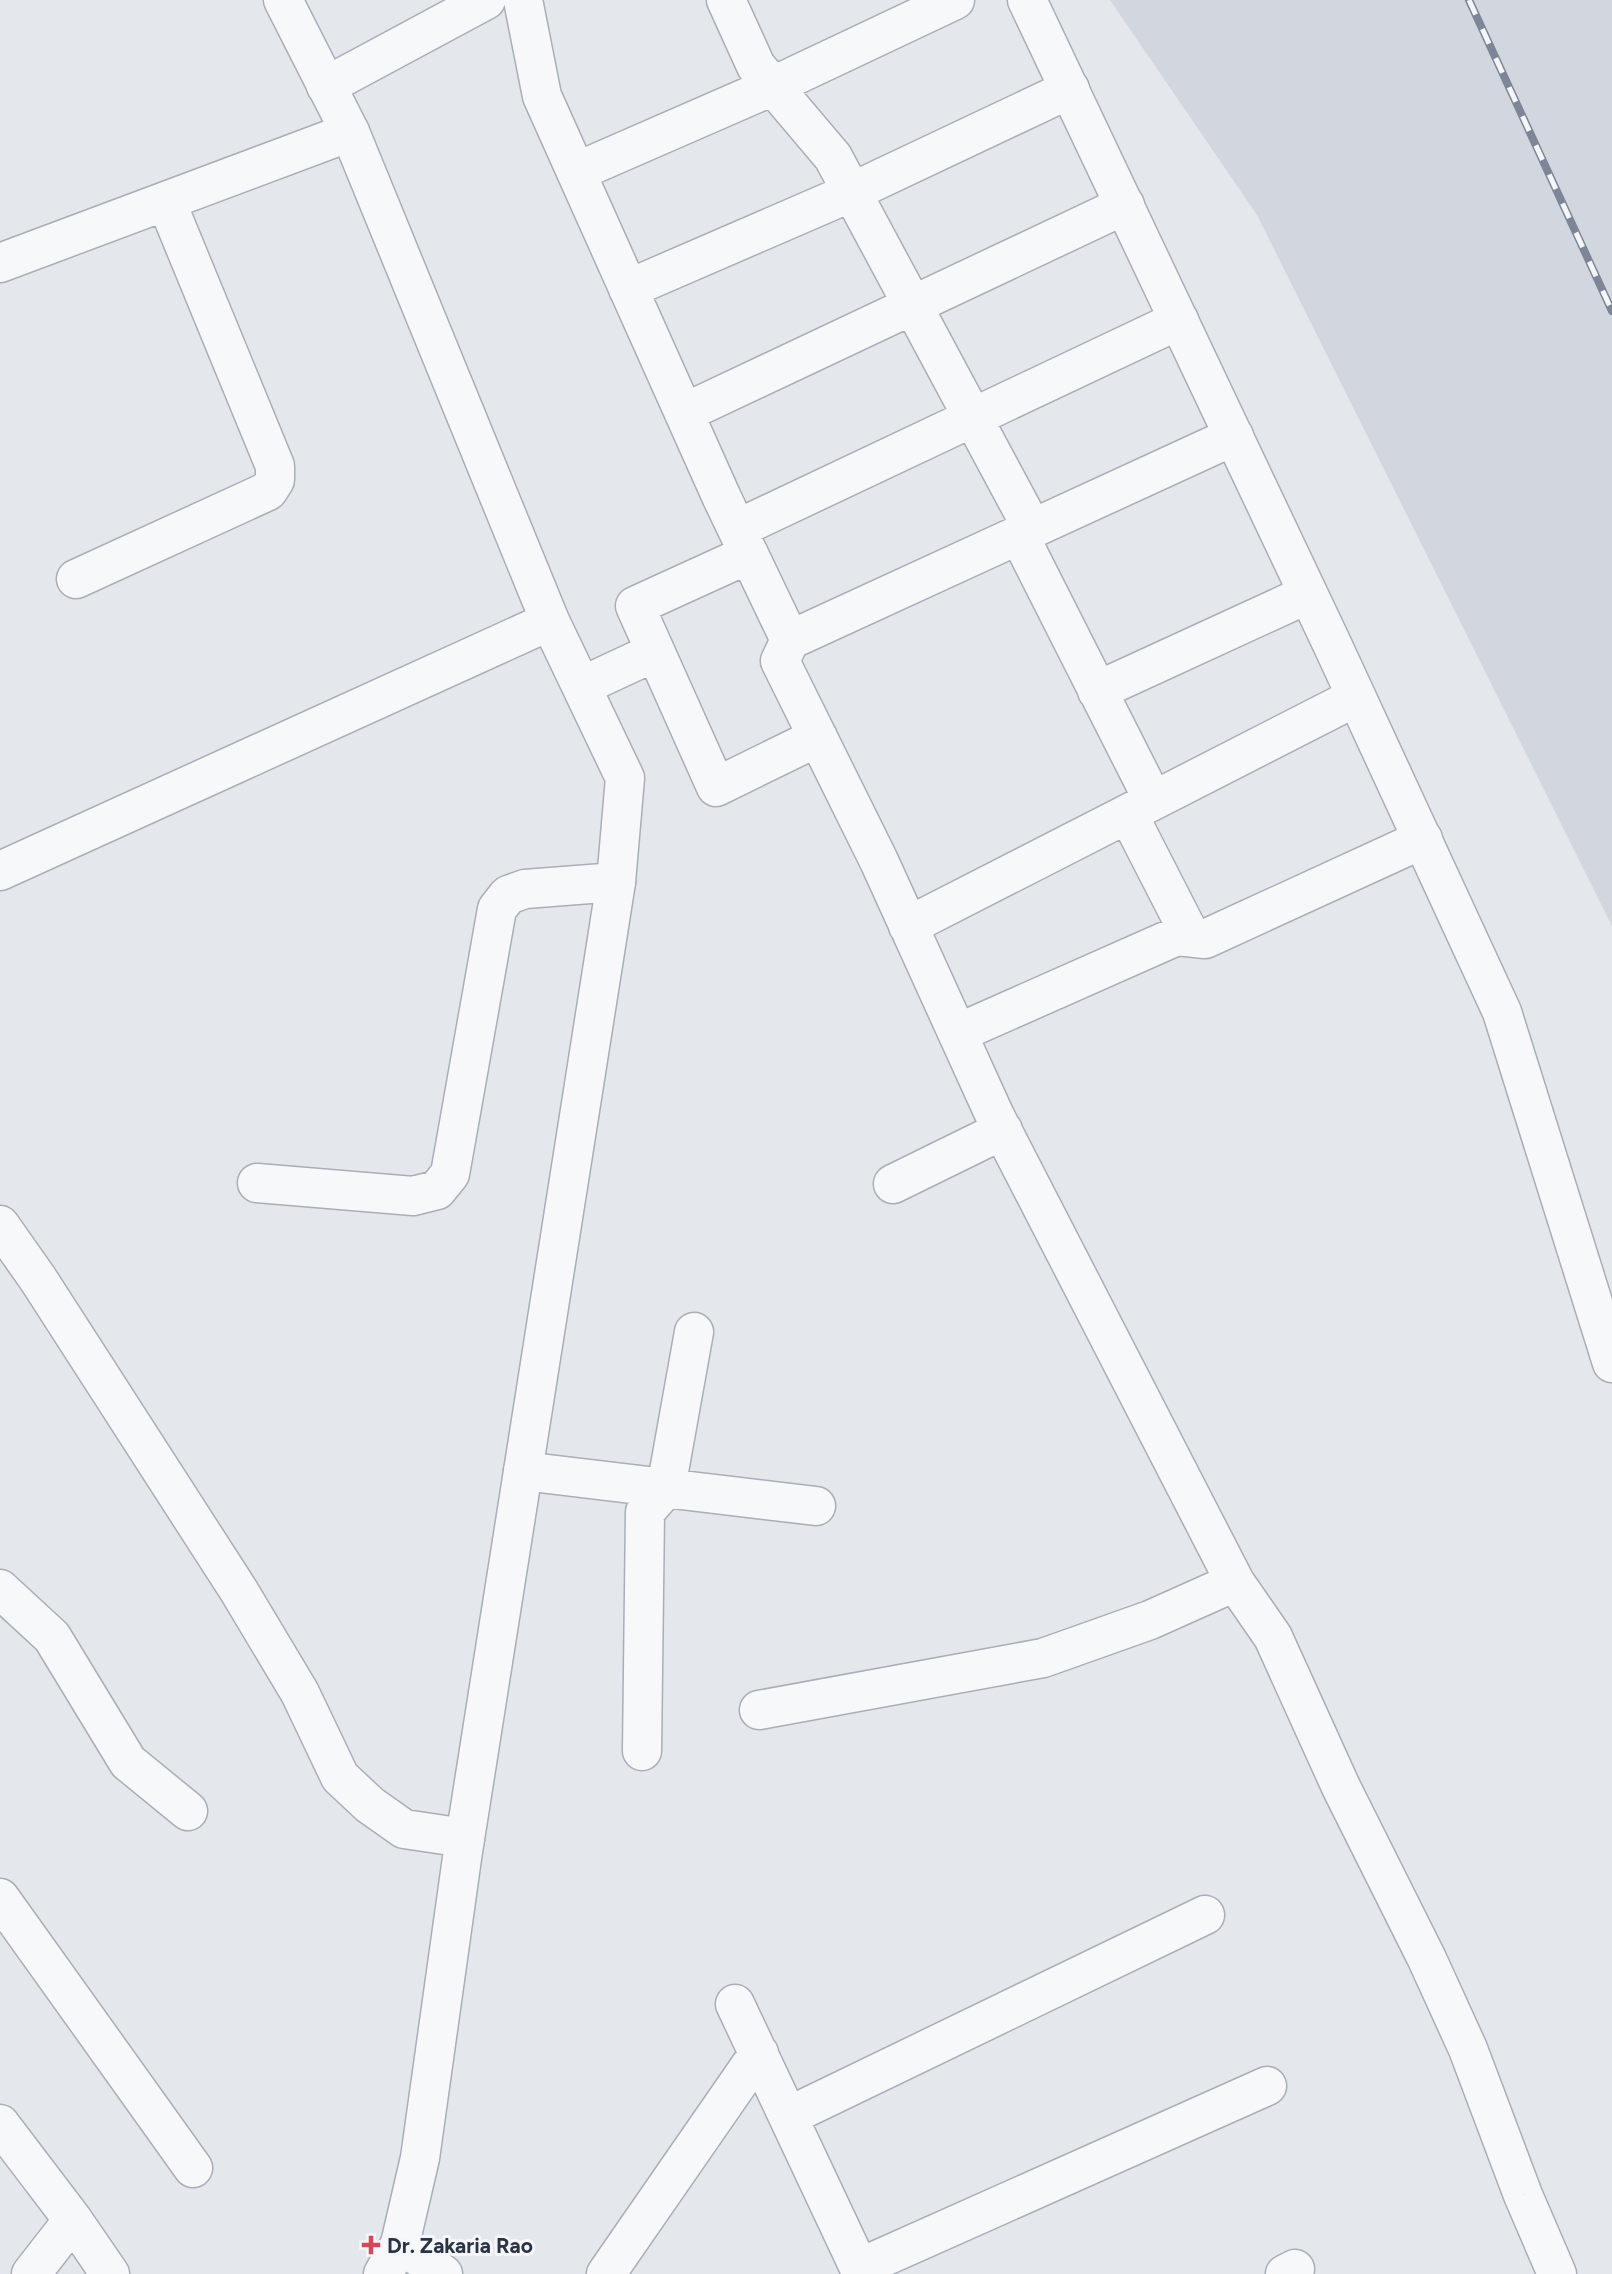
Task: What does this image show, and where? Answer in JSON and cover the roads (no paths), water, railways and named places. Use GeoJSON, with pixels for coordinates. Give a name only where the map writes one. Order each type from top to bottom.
{"type":"FeatureCollection","features":[{"type":"Feature","properties":{"kind":"street"},"geometry":{"type":"LineString","coordinates":[[283,0],[350,132],[550,621],[625,778],[616,882],[465,1838],[420,2158],[392,2259],[443,2274]]}},
{"type":"Feature","properties":{"kind":"street"},"geometry":{"type":"LineString","coordinates":[[523,0],[542,96],[684,413],[790,640]]}},
{"type":"Feature","properties":{"kind":"street"},"geometry":{"type":"LineString","coordinates":[[726,0],[757,65],[833,157],[972,418],[1097,691],[1191,937]]}},
{"type":"Feature","properties":{"kind":"street"},"geometry":{"type":"LineString","coordinates":[[576,172],[773,86],[955,0]]}},
{"type":"Feature","properties":{"kind":"street"},"geometry":{"type":"LineString","coordinates":[[1027,0],[1234,436],[1502,1012],[1612,1363]]}},
{"type":"Feature","properties":{"kind":"street"},"geometry":{"type":"LineString","coordinates":[[326,86],[479,2]]}},
{"type":"Feature","properties":{"kind":"street"},"geometry":{"type":"LineString","coordinates":[[628,289],[852,192],[1070,89]]}},
{"type":"Feature","properties":{"kind":"street"},"geometry":{"type":"LineString","coordinates":[[0,263],[350,132]]}},
{"type":"Feature","properties":{"kind":"street"},"geometry":{"type":"LineString","coordinates":[[76,579],[268,491],[275,480],[275,466],[166,201]]}},
{"type":"Feature","properties":{"kind":"street"},"geometry":{"type":"LineString","coordinates":[[684,413],[1125,205]]}},
{"type":"Feature","properties":{"kind":"street"},"geometry":{"type":"LineString","coordinates":[[818,737],[716,787],[635,606],[743,542],[972,418],[1179,320]]}},
{"type":"Feature","properties":{"kind":"street"},"geometry":{"type":"LineString","coordinates":[[1234,436],[790,640],[780,661],[1003,1130],[1235,1582],[1273,1637],[1341,1787],[1427,1959],[1468,2049],[1523,2195],[1557,2274]]}},
{"type":"Feature","properties":{"kind":"street"},"geometry":{"type":"LineString","coordinates":[[1097,691],[1308,594]]}},
{"type":"Feature","properties":{"kind":"street"},"geometry":{"type":"LineString","coordinates":[[0,871],[550,621]]}},
{"type":"Feature","properties":{"kind":"street"},"geometry":{"type":"LineString","coordinates":[[582,686],[656,652]]}},
{"type":"Feature","properties":{"kind":"street"},"geometry":{"type":"LineString","coordinates":[[908,926],[1356,696]]}},
{"type":"Feature","properties":{"kind":"street"},"geometry":{"type":"LineString","coordinates":[[958,1033],[1177,936],[1205,939],[1423,839]]}},
{"type":"Feature","properties":{"kind":"street"},"geometry":{"type":"LineString","coordinates":[[257,1183],[413,1196],[436,1190],[450,1174],[497,909],[508,895],[525,889],[616,882]]}},
{"type":"Feature","properties":{"kind":"street"},"geometry":{"type":"LineString","coordinates":[[893,1184],[1003,1130]]}},
{"type":"Feature","properties":{"kind":"street"},"geometry":{"type":"LineString","coordinates":[[0,1225],[38,1279],[239,1591],[300,1693],[340,1777],[370,1805],[404,1829],[465,1838]]}},
{"type":"Feature","properties":{"kind":"street"},"geometry":{"type":"LineString","coordinates":[[642,1751],[645,1512],[666,1488],[694,1332]]}},
{"type":"Feature","properties":{"kind":"street"},"geometry":{"type":"LineString","coordinates":[[523,1471],[816,1506]]}},
{"type":"Feature","properties":{"kind":"street"},"geometry":{"type":"LineString","coordinates":[[759,1710],[1043,1658],[1150,1620],[1235,1582]]}},
{"type":"Feature","properties":{"kind":"street"},"geometry":{"type":"LineString","coordinates":[[0,1589],[52,1637],[128,1762],[188,1811]]}},
{"type":"Feature","properties":{"kind":"street"},"geometry":{"type":"LineString","coordinates":[[789,2116],[1205,1915]]}},
{"type":"Feature","properties":{"kind":"street"},"geometry":{"type":"LineString","coordinates":[[6,1919],[193,2168]]}},
{"type":"Feature","properties":{"kind":"street"},"geometry":{"type":"LineString","coordinates":[[735,2004],[860,2271],[1267,2086]]}},
{"type":"Feature","properties":{"kind":"street"},"geometry":{"type":"LineString","coordinates":[[606,2274],[760,2053]]}},
{"type":"Feature","properties":{"kind":"street"},"geometry":{"type":"LineString","coordinates":[[0,2124],[110,2274]]}},
{"type":"Feature","properties":{"kind":"street"},"geometry":{"type":"LineString","coordinates":[[31,2274],[73,2220]]}},
{"type":"Feature","properties":{"kind":"railway"},"geometry":{"type":"LineString","coordinates":[[1469,0],[1612,311]]}},
{"type":"Feature","properties":{"kind":"place","name":"Dr. Zakaria Rao"},"geometry":{"type":"Point","coordinates":[371,2245]}}]}
